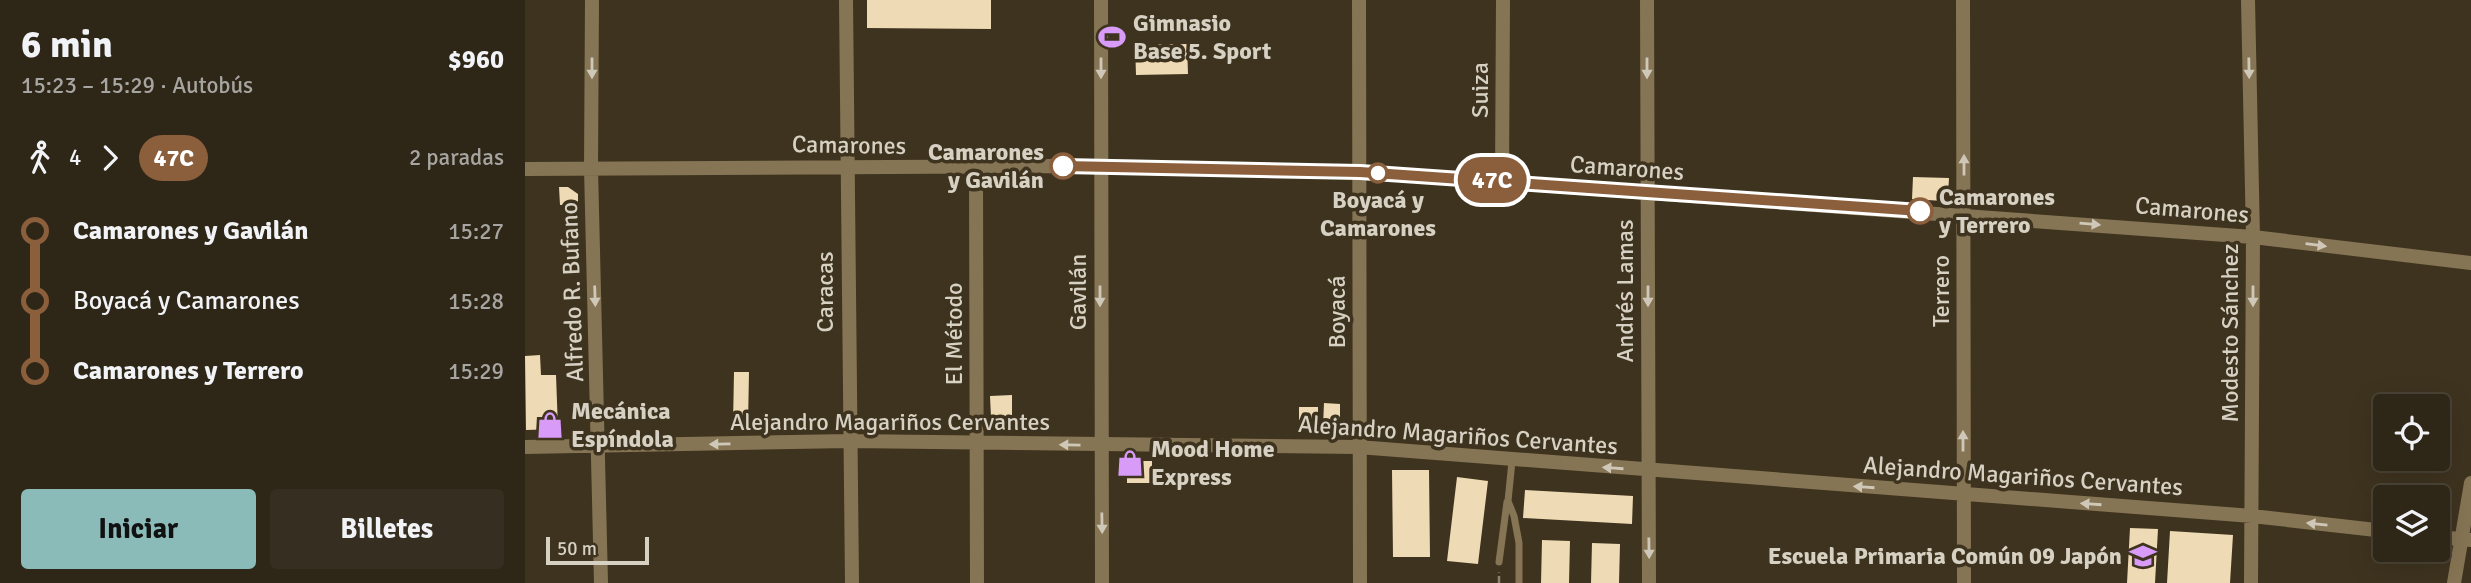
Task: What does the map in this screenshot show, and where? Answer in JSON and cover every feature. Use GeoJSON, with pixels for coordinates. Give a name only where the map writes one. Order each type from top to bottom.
{"type":"FeatureCollection","features":[{"type":"Feature","properties":{"kind":"street","name":"Alfredo R. Bufano"},"geometry":{"type":"LineString","coordinates":[[592,0],[591,168],[601,583]]}},
{"type":"Feature","properties":{"kind":"street","name":"Caracas"},"geometry":{"type":"LineString","coordinates":[[846,0],[852,583]]}},
{"type":"Feature","properties":{"kind":"street","name":"Gavilán"},"geometry":{"type":"LineString","coordinates":[[1101,0],[1103,583]]}},
{"type":"Feature","properties":{"kind":"street","name":"Boyacá"},"geometry":{"type":"LineString","coordinates":[[1359,0],[1360,583]]}},
{"type":"Feature","properties":{"kind":"street","name":"Suiza"},"geometry":{"type":"LineString","coordinates":[[1502,180],[1503,0]]}},
{"type":"Feature","properties":{"kind":"street","name":"Andrés Lamas"},"geometry":{"type":"LineString","coordinates":[[1647,0],[1649,583]]}},
{"type":"Feature","properties":{"kind":"street","name":"Terrero"},"geometry":{"type":"LineString","coordinates":[[1963,0],[1964,583]]}},
{"type":"Feature","properties":{"kind":"street","name":"Modesto Sánchez"},"geometry":{"type":"LineString","coordinates":[[2248,0],[2253,237],[2251,583]]}},
{"type":"Feature","properties":{"kind":"street","name":"Camarones"},"geometry":{"type":"LineString","coordinates":[[525,169],[1100,167],[1360,172],[1502,180],[2253,237],[2471,262]]}},
{"type":"Feature","properties":{"kind":"street","name":"El Método"},"geometry":{"type":"LineString","coordinates":[[976,169],[977,583]]}},
{"type":"Feature","properties":{"kind":"street","name":"Alejandro Magariños Cervantes"},"geometry":{"type":"LineString","coordinates":[[525,447],[849,441],[1358,447],[1512,461],[2252,516],[2373,530]]}},
{"type":"Feature","properties":{"kind":"street"},"geometry":{"type":"LineString","coordinates":[[2454,583],[2466,540],[2471,483]]}},
{"type":"Feature","properties":{"kind":"lane"},"geometry":{"type":"LineString","coordinates":[[1499,562],[1512,461]]}},
{"type":"Feature","properties":{"kind":"lane"},"geometry":{"type":"LineString","coordinates":[[1507,501],[1514,516],[1519,542],[1519,583]]}},
{"type":"Feature","properties":{"kind":"building"},"geometry":{"type":"Polygon","coordinates":[[[867,0],[991,0],[991,29],[867,28],[867,0]]]}},
{"type":"Feature","properties":{"kind":"building"},"geometry":{"type":"Polygon","coordinates":[[[1187,44],[1188,74],[1136,75],[1135,45],[1187,44]]]}},
{"type":"Feature","properties":{"kind":"building"},"geometry":{"type":"Polygon","coordinates":[[[1913,177],[1949,178],[1948,196],[1943,201],[1912,199],[1913,177]]]}},
{"type":"Feature","properties":{"kind":"building"},"geometry":{"type":"Polygon","coordinates":[[[559,187],[568,187],[578,194],[578,204],[560,205],[559,187]]]}},
{"type":"Feature","properties":{"kind":"building"},"geometry":{"type":"Polygon","coordinates":[[[540,355],[541,375],[556,375],[558,429],[526,430],[525,356],[540,355]]]}},
{"type":"Feature","properties":{"kind":"building"},"geometry":{"type":"Polygon","coordinates":[[[734,372],[749,372],[748,426],[733,425],[734,372]]]}},
{"type":"Feature","properties":{"kind":"building"},"geometry":{"type":"Polygon","coordinates":[[[1012,395],[1012,425],[999,424],[991,417],[990,396],[1012,395]]]}},
{"type":"Feature","properties":{"kind":"building"},"geometry":{"type":"Polygon","coordinates":[[[1324,403],[1340,404],[1340,419],[1336,426],[1323,426],[1324,403]]]}},
{"type":"Feature","properties":{"kind":"building"},"geometry":{"type":"Polygon","coordinates":[[[1299,407],[1318,407],[1318,428],[1299,427],[1299,407]]]}},
{"type":"Feature","properties":{"kind":"building"},"geometry":{"type":"Polygon","coordinates":[[[1127,461],[1152,461],[1152,483],[1127,483],[1127,461]]]}},
{"type":"Feature","properties":{"kind":"building"},"geometry":{"type":"Polygon","coordinates":[[[1392,470],[1429,470],[1430,557],[1393,557],[1392,470]]]}},
{"type":"Feature","properties":{"kind":"building"},"geometry":{"type":"Polygon","coordinates":[[[1457,477],[1488,481],[1478,564],[1447,561],[1457,477]]]}},
{"type":"Feature","properties":{"kind":"building"},"geometry":{"type":"Polygon","coordinates":[[[1525,490],[1633,496],[1632,524],[1523,518],[1525,490]]]}},
{"type":"Feature","properties":{"kind":"building","name":"Escuela Primaria Común 09 Japón"},"geometry":{"type":"Polygon","coordinates":[[[2130,528],[2158,529],[2155,583],[2127,583],[2130,528]]]}},
{"type":"Feature","properties":{"kind":"building"},"geometry":{"type":"Polygon","coordinates":[[[2170,531],[2233,535],[2230,583],[2167,583],[2170,531]]]}},
{"type":"Feature","properties":{"kind":"building"},"geometry":{"type":"Polygon","coordinates":[[[1542,540],[1570,541],[1569,583],[1541,583],[1542,540]]]}},
{"type":"Feature","properties":{"kind":"building"},"geometry":{"type":"Polygon","coordinates":[[[1592,543],[1620,544],[1619,583],[1591,583],[1592,543]]]}},
{"type":"Feature","properties":{"kind":"bus line","name":"47C"},"geometry":{"type":"LineString","coordinates":[[1063,166],[1360,172],[1920,211]]}},
{"type":"Feature","properties":{"kind":"place","name":"Gimnasio Base 5. Sport"},"geometry":{"type":"Point","coordinates":[1112,37]}},
{"type":"Feature","properties":{"kind":"place","name":"Camarones y Gavilán"},"geometry":{"type":"Point","coordinates":[1063,166]}},
{"type":"Feature","properties":{"kind":"place","name":"Boyacá y Camarones"},"geometry":{"type":"Point","coordinates":[1378,173]}},
{"type":"Feature","properties":{"kind":"place","name":"Camarones y Terrero"},"geometry":{"type":"Point","coordinates":[1920,211]}},
{"type":"Feature","properties":{"kind":"place","name":"Mecánica Espíndola"},"geometry":{"type":"Point","coordinates":[550,425]}},
{"type":"Feature","properties":{"kind":"place","name":"Mood Home Express"},"geometry":{"type":"Point","coordinates":[1130,463]}},
{"type":"Feature","properties":{"kind":"place","name":"Escuela Primaria Común 09 Japón"},"geometry":{"type":"Point","coordinates":[2143,556]}}]}
